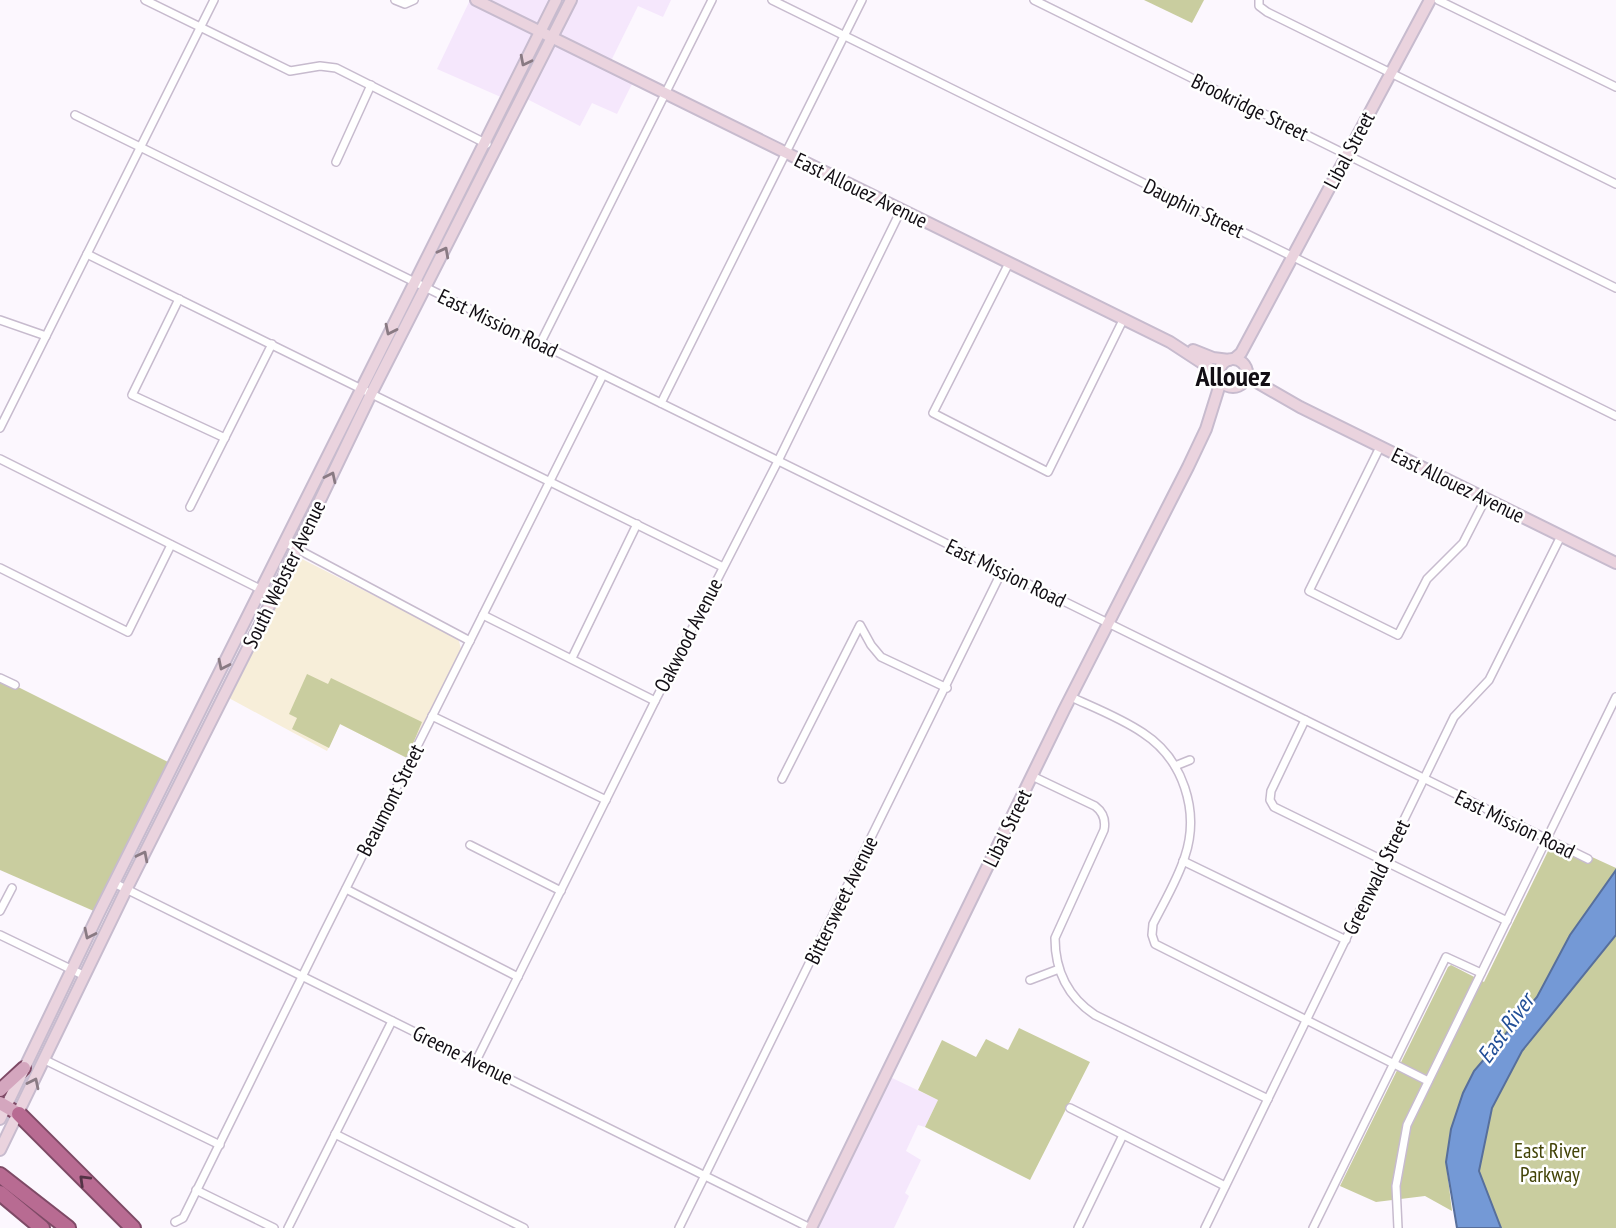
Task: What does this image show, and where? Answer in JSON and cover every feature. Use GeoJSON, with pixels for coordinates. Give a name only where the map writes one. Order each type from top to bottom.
{"type":"FeatureCollection","features":[{"type":"Feature","properties":{"kind":"highway"},"geometry":{"type":"LineString","coordinates":[[8,1108],[132,1228]]}},
{"type":"Feature","properties":{"kind":"highway"},"geometry":{"type":"LineString","coordinates":[[0,1175],[68,1228]]}},
{"type":"Feature","properties":{"kind":"highway"},"geometry":{"type":"LineString","coordinates":[[0,1194],[42,1228]]}},
{"type":"Feature","properties":{"kind":"main road"},"geometry":{"type":"LineString","coordinates":[[0,1090],[24,1068]]}},
{"type":"Feature","properties":{"kind":"street"},"geometry":{"type":"LineString","coordinates":[[145,0],[290,71],[330,66],[497,149]]}},
{"type":"Feature","properties":{"kind":"street"},"geometry":{"type":"LineString","coordinates":[[0,428],[214,0]]}},
{"type":"Feature","properties":{"kind":"street"},"geometry":{"type":"LineString","coordinates":[[395,0],[405,4],[414,0]]}},
{"type":"Feature","properties":{"kind":"street","name":"East Allouez Avenue"},"geometry":{"type":"LineString","coordinates":[[476,0],[1123,320],[1213,358],[1231,360]]}},
{"type":"Feature","properties":{"kind":"street","name":"South Webster Avenue"},"geometry":{"type":"LineString","coordinates":[[1,1147],[8,1108],[71,970],[261,588],[420,285],[484,143],[556,0]]}},
{"type":"Feature","properties":{"kind":"street","name":"South Webster Avenue"},"geometry":{"type":"LineString","coordinates":[[420,285],[497,149],[571,0]]}},
{"type":"Feature","properties":{"kind":"street"},"geometry":{"type":"LineString","coordinates":[[540,344],[712,0]]}},
{"type":"Feature","properties":{"kind":"street","name":"Dauphin Street"},"geometry":{"type":"LineString","coordinates":[[772,0],[1616,416]]}},
{"type":"Feature","properties":{"kind":"street"},"geometry":{"type":"LineString","coordinates":[[661,403],[862,0]]}},
{"type":"Feature","properties":{"kind":"street","name":"Brookridge Street"},"geometry":{"type":"LineString","coordinates":[[1034,0],[1616,288]]}},
{"type":"Feature","properties":{"kind":"street"},"geometry":{"type":"LineString","coordinates":[[1259,0],[1259,6],[1267,12],[1616,184]]}},
{"type":"Feature","properties":{"kind":"street","name":"Libal Street"},"geometry":{"type":"LineString","coordinates":[[1231,360],[1241,353],[1270,302],[1430,0]]}},
{"type":"Feature","properties":{"kind":"street"},"geometry":{"type":"LineString","coordinates":[[1438,0],[1616,87]]}},
{"type":"Feature","properties":{"kind":"street"},"geometry":{"type":"LineString","coordinates":[[336,162],[371,86]]}},
{"type":"Feature","properties":{"kind":"street","name":"East Mission Road"},"geometry":{"type":"LineString","coordinates":[[75,115],[1588,859]]}},
{"type":"Feature","properties":{"kind":"street","name":"Oakwood Avenue"},"geometry":{"type":"LineString","coordinates":[[476,1061],[778,461],[901,210]]}},
{"type":"Feature","properties":{"kind":"street"},"geometry":{"type":"LineString","coordinates":[[87,254],[723,567]]}},
{"type":"Feature","properties":{"kind":"street"},"geometry":{"type":"LineString","coordinates":[[1009,263],[933,413],[1048,472],[1123,320]]}},
{"type":"Feature","properties":{"kind":"street"},"geometry":{"type":"LineString","coordinates":[[179,299],[132,395],[225,438]]}},
{"type":"Feature","properties":{"kind":"street","name":"Libal Street"},"geometry":{"type":"LineString","coordinates":[[1247,370],[1270,302]]}},
{"type":"Feature","properties":{"kind":"street"},"geometry":{"type":"LineString","coordinates":[[0,320],[46,336]]}},
{"type":"Feature","properties":{"kind":"street","name":"East Allouez Avenue"},"geometry":{"type":"LineString","coordinates":[[1170,342],[1220,377]]}},
{"type":"Feature","properties":{"kind":"street"},"geometry":{"type":"LineString","coordinates":[[190,507],[272,344]]}},
{"type":"Feature","properties":{"kind":"street"},"geometry":{"type":"LineString","coordinates":[[1231,360],[1243,363],[1247,370],[1246,380],[1238,386],[1228,386],[1220,377],[1222,365],[1231,360]]}},
{"type":"Feature","properties":{"kind":"street","name":"East Allouez Avenue"},"geometry":{"type":"LineString","coordinates":[[1247,370],[1253,380],[1300,407],[1616,563]]}},
{"type":"Feature","properties":{"kind":"street","name":"Beaumont Street"},"geometry":{"type":"LineString","coordinates":[[174,1222],[183,1218],[603,375]]}},
{"type":"Feature","properties":{"kind":"street","name":"Libal Street"},"geometry":{"type":"LineString","coordinates":[[1206,429],[1220,377]]}},
{"type":"Feature","properties":{"kind":"street","name":"East Allouez Avenue"},"geometry":{"type":"LineString","coordinates":[[1238,386],[1259,390],[1300,407]]}},
{"type":"Feature","properties":{"kind":"street","name":"Libal Street"},"geometry":{"type":"LineString","coordinates":[[811,1228],[1071,697],[1206,429],[1222,401],[1238,386]]}},
{"type":"Feature","properties":{"kind":"street","name":"South Webster Avenue"},"geometry":{"type":"LineString","coordinates":[[0,1119],[45,1060],[126,890],[297,549],[366,392]]}},
{"type":"Feature","properties":{"kind":"street"},"geometry":{"type":"LineString","coordinates":[[1380,447],[1310,591],[1398,635],[1427,579],[1463,543],[1486,498]]}},
{"type":"Feature","properties":{"kind":"street"},"geometry":{"type":"LineString","coordinates":[[0,459],[274,596]]}},
{"type":"Feature","properties":{"kind":"street"},"geometry":{"type":"LineString","coordinates":[[572,658],[637,524]]}},
{"type":"Feature","properties":{"kind":"street","name":"Greenwald Street"},"geometry":{"type":"LineString","coordinates":[[1205,1228],[1454,717],[1489,680],[1561,536]]}},
{"type":"Feature","properties":{"kind":"street"},"geometry":{"type":"LineString","coordinates":[[286,543],[470,641]]}},
{"type":"Feature","properties":{"kind":"street"},"geometry":{"type":"LineString","coordinates":[[0,568],[128,632],[172,545]]}},
{"type":"Feature","properties":{"kind":"street","name":"Bittersweet Avenue"},"geometry":{"type":"LineString","coordinates":[[679,1228],[1002,572]]}},
{"type":"Feature","properties":{"kind":"street"},"geometry":{"type":"LineString","coordinates":[[482,615],[655,701]]}},
{"type":"Feature","properties":{"kind":"street"},"geometry":{"type":"LineString","coordinates":[[782,779],[860,625],[881,657],[947,688]]}},
{"type":"Feature","properties":{"kind":"street"},"geometry":{"type":"LineString","coordinates":[[0,678],[15,685]]}},
{"type":"Feature","properties":{"kind":"street"},"geometry":{"type":"LineString","coordinates":[[1071,697],[1145,734],[1175,766],[1184,786],[1189,809],[1189,838],[1183,861],[1153,924],[1152,935],[1156,944],[1428,1081]]}},
{"type":"Feature","properties":{"kind":"street"},"geometry":{"type":"LineString","coordinates":[[1398,1228],[1396,1185],[1407,1125],[1616,697]]}},
{"type":"Feature","properties":{"kind":"street"},"geometry":{"type":"LineString","coordinates":[[432,716],[606,800]]}},
{"type":"Feature","properties":{"kind":"street"},"geometry":{"type":"LineString","coordinates":[[1305,720],[1271,791],[1272,804],[1278,810],[1507,921]]}},
{"type":"Feature","properties":{"kind":"street"},"geometry":{"type":"LineString","coordinates":[[1175,766],[1190,760]]}},
{"type":"Feature","properties":{"kind":"street"},"geometry":{"type":"LineString","coordinates":[[1032,776],[1094,806],[1102,813],[1105,822],[1104,830],[1057,929],[1055,949],[1059,969],[1073,996],[1095,1015],[1268,1099]]}},
{"type":"Feature","properties":{"kind":"street"},"geometry":{"type":"LineString","coordinates":[[470,845],[561,891]]}},
{"type":"Feature","properties":{"kind":"street"},"geometry":{"type":"LineString","coordinates":[[1183,861],[1346,940]]}},
{"type":"Feature","properties":{"kind":"street","name":"Greene Avenue"},"geometry":{"type":"LineString","coordinates":[[114,884],[811,1228]]}},
{"type":"Feature","properties":{"kind":"street"},"geometry":{"type":"LineString","coordinates":[[0,911],[12,888]]}},
{"type":"Feature","properties":{"kind":"street"},"geometry":{"type":"LineString","coordinates":[[346,889],[518,976]]}},
{"type":"Feature","properties":{"kind":"street"},"geometry":{"type":"LineString","coordinates":[[0,935],[85,976]]}},
{"type":"Feature","properties":{"kind":"street"},"geometry":{"type":"LineString","coordinates":[[1314,1228],[1446,957],[1481,973]]}},
{"type":"Feature","properties":{"kind":"street"},"geometry":{"type":"LineString","coordinates":[[1030,980],[1059,969]]}},
{"type":"Feature","properties":{"kind":"street"},"geometry":{"type":"LineString","coordinates":[[288,1228],[392,1021]]}},
{"type":"Feature","properties":{"kind":"street"},"geometry":{"type":"LineString","coordinates":[[45,1060],[220,1144]]}},
{"type":"Feature","properties":{"kind":"street"},"geometry":{"type":"LineString","coordinates":[[1070,1108],[1225,1186]]}},
{"type":"Feature","properties":{"kind":"street"},"geometry":{"type":"LineString","coordinates":[[335,1134],[524,1228]]}},
{"type":"Feature","properties":{"kind":"street"},"geometry":{"type":"LineString","coordinates":[[1078,1228],[1123,1135]]}},
{"type":"Feature","properties":{"kind":"street"},"geometry":{"type":"LineString","coordinates":[[197,1190],[274,1228]]}},
{"type":"Feature","properties":{"kind":"shaded area"},"geometry":{"type":"Polygon","coordinates":[[[470,0],[556,0],[503,98],[437,69],[470,0]]]}},
{"type":"Feature","properties":{"kind":"shaded area"},"geometry":{"type":"Polygon","coordinates":[[[571,0],[671,0],[663,17],[638,6],[609,65],[633,82],[617,114],[592,103],[580,126],[523,97],[571,0]]]}},
{"type":"Feature","properties":{"kind":"shaded area"},"geometry":{"type":"Polygon","coordinates":[[[300,558],[459,641],[461,649],[407,758],[340,724],[327,751],[227,697],[295,561],[300,558]]]}},
{"type":"Feature","properties":{"kind":"shaded area"},"geometry":{"type":"Polygon","coordinates":[[[886,1075],[938,1100],[925,1127],[918,1125],[906,1151],[921,1160],[905,1193],[909,1196],[894,1228],[811,1228],[886,1075]]]}},
{"type":"Feature","properties":{"kind":"green space"},"geometry":{"type":"Polygon","coordinates":[[[1144,0],[1204,0],[1192,23],[1144,0]]]}},
{"type":"Feature","properties":{"kind":"green space"},"geometry":{"type":"Polygon","coordinates":[[[307,674],[328,684],[331,678],[422,722],[407,758],[340,724],[329,748],[292,729],[297,718],[289,714],[307,674]]]}},
{"type":"Feature","properties":{"kind":"green space"},"geometry":{"type":"Polygon","coordinates":[[[0,678],[174,765],[96,912],[0,870],[0,678]]]}},
{"type":"Feature","properties":{"kind":"green space"},"geometry":{"type":"Polygon","coordinates":[[[1554,848],[1588,863],[1592,857],[1616,870],[1570,935],[1537,997],[1474,1071],[1451,1129],[1446,1162],[1452,1211],[1425,1196],[1376,1202],[1340,1186],[1448,967],[1451,965],[1484,982],[1549,849],[1554,848]]]}},
{"type":"Feature","properties":{"kind":"green space","name":"East River Parkway"},"geometry":{"type":"Polygon","coordinates":[[[1616,935],[1616,1228],[1501,1228],[1479,1171],[1492,1108],[1522,1051],[1616,935]]]}},
{"type":"Feature","properties":{"kind":"green space"},"geometry":{"type":"Polygon","coordinates":[[[1019,1028],[1090,1062],[1030,1180],[925,1127],[938,1100],[918,1090],[942,1040],[976,1057],[986,1039],[1008,1050],[1019,1028]]]}},
{"type":"Feature","properties":{"kind":"water"},"geometry":{"type":"Polygon","coordinates":[[[1616,870],[1616,935],[1522,1051],[1492,1108],[1479,1171],[1501,1228],[1457,1228],[1446,1162],[1451,1129],[1463,1093],[1474,1071],[1537,997],[1570,935],[1616,870]]]}},
{"type":"Feature","properties":{"kind":"district","name":"Allouez"},"geometry":{"type":"Point","coordinates":[1233,375]}},
{"type":"Feature","properties":{"kind":"water label","name":"East River"},"geometry":{"type":"Point","coordinates":[1505,1028]}}]}
